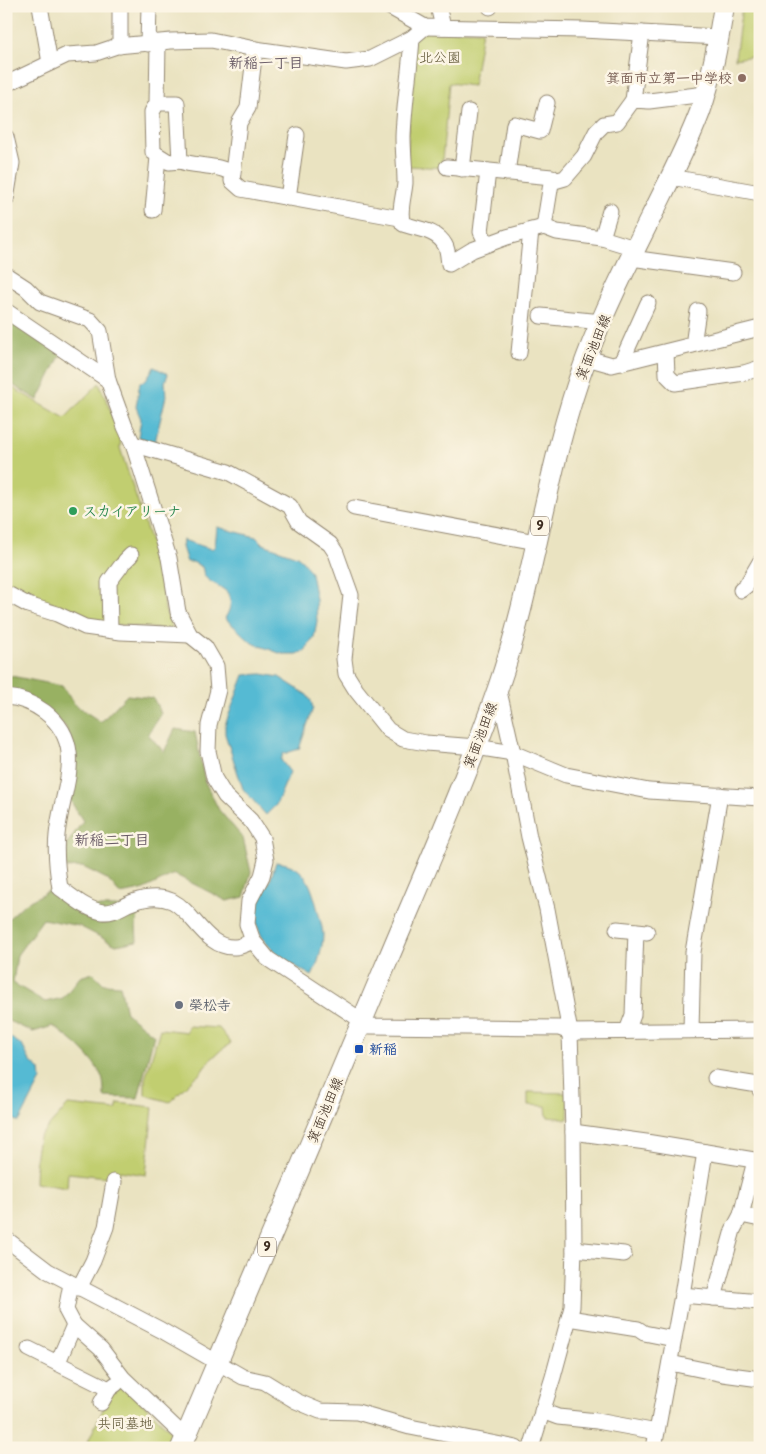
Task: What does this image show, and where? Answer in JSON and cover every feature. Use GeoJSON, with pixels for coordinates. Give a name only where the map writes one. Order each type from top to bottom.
{"type":"FeatureCollection","features":[{"type":"Feature","properties":{"kind":"main road","name":"箕面池田線"},"geometry":{"type":"LineString","coordinates":[[184,1444],[476,747],[515,634],[564,426],[587,358],[602,322],[671,177],[699,113],[715,61],[724,6]]}},
{"type":"Feature","properties":{"kind":"street"},"geometry":{"type":"LineString","coordinates":[[40,6],[50,63]]}},
{"type":"Feature","properties":{"kind":"street"},"geometry":{"type":"LineString","coordinates":[[120,6],[120,46]]}},
{"type":"Feature","properties":{"kind":"street"},"geometry":{"type":"LineString","coordinates":[[149,6],[157,103],[152,112],[153,152],[169,162],[227,169],[232,174]]}},
{"type":"Feature","properties":{"kind":"street"},"geometry":{"type":"LineString","coordinates":[[388,6],[425,27],[719,37]]}},
{"type":"Feature","properties":{"kind":"street"},"geometry":{"type":"LineString","coordinates":[[438,6],[444,27]]}},
{"type":"Feature","properties":{"kind":"street"},"geometry":{"type":"LineString","coordinates":[[6,84],[66,55],[96,53],[120,46],[171,41],[210,40],[255,49],[346,62],[370,59],[412,38],[425,27]]}},
{"type":"Feature","properties":{"kind":"street"},"geometry":{"type":"LineString","coordinates":[[551,182],[565,178],[584,156],[596,132],[604,124],[617,122],[633,100],[642,33]]}},
{"type":"Feature","properties":{"kind":"street"},"geometry":{"type":"LineString","coordinates":[[412,38],[406,92],[403,139],[404,194],[400,218],[403,224],[427,230],[445,244],[449,264],[472,250],[537,228],[602,238],[628,246],[634,252],[733,272]]}},
{"type":"Feature","properties":{"kind":"street"},"geometry":{"type":"LineString","coordinates":[[255,49],[248,108],[239,123],[232,181],[240,190],[400,218]]}},
{"type":"Feature","properties":{"kind":"street"},"geometry":{"type":"LineString","coordinates":[[633,100],[697,94],[704,96]]}},
{"type":"Feature","properties":{"kind":"street"},"geometry":{"type":"LineString","coordinates":[[157,103],[177,103],[180,162]]}},
{"type":"Feature","properties":{"kind":"street"},"geometry":{"type":"LineString","coordinates":[[507,173],[514,124],[540,131],[547,103]]}},
{"type":"Feature","properties":{"kind":"street"},"geometry":{"type":"LineString","coordinates":[[469,112],[454,168],[552,177],[537,228],[519,353]]}},
{"type":"Feature","properties":{"kind":"street"},"geometry":{"type":"LineString","coordinates":[[288,198],[297,134]]}},
{"type":"Feature","properties":{"kind":"street"},"geometry":{"type":"LineString","coordinates":[[6,137],[12,163],[6,199]]}},
{"type":"Feature","properties":{"kind":"street"},"geometry":{"type":"LineString","coordinates":[[153,210],[158,156]]}},
{"type":"Feature","properties":{"kind":"street"},"geometry":{"type":"LineString","coordinates":[[487,244],[481,232],[488,171]]}},
{"type":"Feature","properties":{"kind":"street"},"geometry":{"type":"LineString","coordinates":[[671,177],[760,193]]}},
{"type":"Feature","properties":{"kind":"street"},"geometry":{"type":"LineString","coordinates":[[602,238],[610,211]]}},
{"type":"Feature","properties":{"kind":"street"},"geometry":{"type":"LineString","coordinates":[[6,275],[26,288],[40,302],[90,320],[100,331],[108,380],[125,428],[133,444],[170,558],[178,612],[190,635],[205,647],[216,666],[218,690],[209,725],[208,751],[214,778],[225,796],[251,821],[262,838],[266,860],[262,876],[249,901],[247,924],[253,941],[268,959],[370,1026],[559,1028],[570,1032],[760,1030]]}},
{"type":"Feature","properties":{"kind":"street"},"geometry":{"type":"LineString","coordinates":[[621,363],[648,303]]}},
{"type":"Feature","properties":{"kind":"street"},"geometry":{"type":"LineString","coordinates":[[6,311],[108,380]]}},
{"type":"Feature","properties":{"kind":"street"},"geometry":{"type":"LineString","coordinates":[[693,345],[698,311]]}},
{"type":"Feature","properties":{"kind":"street"},"geometry":{"type":"LineString","coordinates":[[541,316],[602,322]]}},
{"type":"Feature","properties":{"kind":"street"},"geometry":{"type":"LineString","coordinates":[[587,358],[612,365],[760,328]]}},
{"type":"Feature","properties":{"kind":"street"},"geometry":{"type":"LineString","coordinates":[[666,352],[668,375],[675,383],[744,373],[760,368]]}},
{"type":"Feature","properties":{"kind":"street"},"geometry":{"type":"LineString","coordinates":[[133,444],[228,472],[290,506],[299,522],[330,544],[336,553],[351,595],[344,660],[346,674],[356,690],[388,730],[403,739],[426,744],[476,747],[513,753],[566,775],[649,791],[760,798]]}},
{"type":"Feature","properties":{"kind":"street"},"geometry":{"type":"LineString","coordinates":[[354,508],[536,542]]}},
{"type":"Feature","properties":{"kind":"street"},"geometry":{"type":"LineString","coordinates":[[110,630],[109,582],[125,561]]}},
{"type":"Feature","properties":{"kind":"street"},"geometry":{"type":"LineString","coordinates":[[741,590],[746,586],[760,562]]}},
{"type":"Feature","properties":{"kind":"street"},"geometry":{"type":"LineString","coordinates":[[6,594],[28,605],[57,614],[85,627],[190,635]]}},
{"type":"Feature","properties":{"kind":"street"},"geometry":{"type":"LineString","coordinates":[[498,687],[529,837],[547,909],[570,1032],[574,1249],[572,1307],[531,1448]]}},
{"type":"Feature","properties":{"kind":"street"},"geometry":{"type":"LineString","coordinates":[[6,697],[19,698],[39,707],[53,718],[64,733],[70,753],[57,834],[56,862],[60,888],[82,904],[101,912],[113,912],[128,903],[144,898],[172,901],[218,943],[235,947],[253,941]]}},
{"type":"Feature","properties":{"kind":"street"},"geometry":{"type":"LineString","coordinates":[[691,1030],[693,952],[720,795]]}},
{"type":"Feature","properties":{"kind":"street"},"geometry":{"type":"LineString","coordinates":[[617,929],[642,931],[633,1015],[627,1031]]}},
{"type":"Feature","properties":{"kind":"street"},"geometry":{"type":"LineString","coordinates":[[715,1078],[758,1085],[760,1090]]}},
{"type":"Feature","properties":{"kind":"street"},"geometry":{"type":"LineString","coordinates":[[573,1132],[757,1161],[741,1215],[733,1230],[714,1298]]}},
{"type":"Feature","properties":{"kind":"street"},"geometry":{"type":"LineString","coordinates":[[654,1448],[682,1295],[705,1152]]}},
{"type":"Feature","properties":{"kind":"street"},"geometry":{"type":"LineString","coordinates":[[114,1182],[106,1227],[93,1261],[75,1286],[66,1310],[74,1325],[101,1349],[123,1378],[184,1444]]}},
{"type":"Feature","properties":{"kind":"street"},"geometry":{"type":"LineString","coordinates":[[741,1215],[760,1219]]}},
{"type":"Feature","properties":{"kind":"street"},"geometry":{"type":"LineString","coordinates":[[6,1239],[48,1272],[161,1330],[243,1377],[265,1382],[296,1401],[320,1411],[357,1412],[410,1427],[516,1448]]}},
{"type":"Feature","properties":{"kind":"street"},"geometry":{"type":"LineString","coordinates":[[574,1249],[624,1254]]}},
{"type":"Feature","properties":{"kind":"street"},"geometry":{"type":"LineString","coordinates":[[682,1295],[760,1302]]}},
{"type":"Feature","properties":{"kind":"street"},"geometry":{"type":"LineString","coordinates":[[569,1318],[638,1329],[644,1333],[674,1339]]}},
{"type":"Feature","properties":{"kind":"street"},"geometry":{"type":"LineString","coordinates":[[58,1362],[74,1325]]}},
{"type":"Feature","properties":{"kind":"street"},"geometry":{"type":"LineString","coordinates":[[29,1349],[110,1389]]}},
{"type":"Feature","properties":{"kind":"street"},"geometry":{"type":"LineString","coordinates":[[670,1363],[760,1379]]}},
{"type":"Feature","properties":{"kind":"street"},"geometry":{"type":"LineString","coordinates":[[101,1403],[110,1389],[123,1378]]}},
{"type":"Feature","properties":{"kind":"street"},"geometry":{"type":"LineString","coordinates":[[542,1411],[558,1417],[597,1421],[657,1432]]}},
{"type":"Feature","properties":{"kind":"green space"},"geometry":{"type":"Polygon","coordinates":[[[742,6],[760,6],[760,55],[735,59],[742,6]]]}},
{"type":"Feature","properties":{"kind":"green space","name":"北公園"},"geometry":{"type":"Polygon","coordinates":[[[426,29],[482,31],[473,86],[449,83],[442,161],[447,168],[407,166],[413,39],[426,29]]]}},
{"type":"Feature","properties":{"kind":"green space"},"geometry":{"type":"Polygon","coordinates":[[[6,317],[61,354],[38,400],[6,381],[6,317]]]}},
{"type":"Feature","properties":{"kind":"green space","name":"スカイアリーナ"},"geometry":{"type":"Polygon","coordinates":[[[99,383],[121,436],[120,448],[161,573],[165,610],[173,630],[87,622],[28,598],[12,589],[6,583],[6,384],[65,418],[99,383]]]}},
{"type":"Feature","properties":{"kind":"green space"},"geometry":{"type":"Polygon","coordinates":[[[6,675],[62,686],[75,705],[101,722],[127,695],[153,698],[161,713],[148,734],[164,752],[175,729],[195,732],[205,782],[219,810],[243,838],[251,872],[244,897],[227,901],[174,874],[142,890],[120,894],[107,879],[83,867],[65,868],[67,844],[83,821],[70,800],[77,758],[65,726],[35,701],[18,691],[6,690],[6,675]]]}},
{"type":"Feature","properties":{"kind":"green space"},"geometry":{"type":"Polygon","coordinates":[[[53,888],[81,907],[140,907],[136,925],[137,941],[116,945],[79,926],[43,919],[17,955],[13,983],[45,1002],[63,998],[80,977],[93,973],[104,984],[120,985],[126,1013],[154,1035],[138,1098],[104,1097],[102,1077],[93,1062],[74,1042],[53,1026],[33,1032],[6,1020],[6,921],[23,905],[53,888]]]}},
{"type":"Feature","properties":{"kind":"green space"},"geometry":{"type":"Polygon","coordinates":[[[188,1026],[219,1028],[231,1043],[208,1062],[200,1074],[170,1102],[145,1095],[145,1079],[160,1029],[187,1032],[188,1026]]]}},
{"type":"Feature","properties":{"kind":"green space"},"geometry":{"type":"Polygon","coordinates":[[[528,1092],[569,1093],[568,1119],[547,1117],[546,1106],[528,1105],[528,1092]]]}},
{"type":"Feature","properties":{"kind":"green space"},"geometry":{"type":"Polygon","coordinates":[[[118,1103],[153,1107],[146,1175],[120,1171],[117,1178],[68,1173],[67,1188],[35,1183],[36,1154],[39,1137],[68,1105],[116,1110],[118,1103]]]}},
{"type":"Feature","properties":{"kind":"green space","name":"共同墓地"},"geometry":{"type":"Polygon","coordinates":[[[120,1382],[174,1434],[168,1448],[85,1448],[105,1405],[120,1382]]]}},
{"type":"Feature","properties":{"kind":"water"},"geometry":{"type":"Polygon","coordinates":[[[154,367],[168,374],[165,382],[166,396],[155,442],[138,437],[141,419],[136,407],[140,382],[145,381],[154,367]]]}},
{"type":"Feature","properties":{"kind":"water"},"geometry":{"type":"Polygon","coordinates":[[[217,527],[256,537],[263,544],[297,556],[303,561],[311,573],[316,600],[317,622],[314,637],[305,651],[297,654],[282,654],[252,643],[225,618],[230,607],[229,595],[206,578],[202,567],[193,562],[187,562],[182,547],[183,540],[211,549],[215,547],[217,527]]]}},
{"type":"Feature","properties":{"kind":"water"},"geometry":{"type":"Polygon","coordinates":[[[262,674],[279,677],[307,695],[313,708],[299,749],[283,754],[281,760],[290,772],[276,805],[266,815],[243,789],[225,734],[225,725],[244,675],[262,674]]]}},
{"type":"Feature","properties":{"kind":"water"},"geometry":{"type":"Polygon","coordinates":[[[276,862],[294,867],[300,871],[309,883],[314,898],[323,934],[320,955],[312,976],[290,963],[270,947],[258,927],[256,915],[259,901],[269,882],[276,862]]]}},
{"type":"Feature","properties":{"kind":"water"},"geometry":{"type":"Polygon","coordinates":[[[6,1035],[22,1045],[30,1061],[40,1070],[41,1080],[19,1122],[13,1119],[6,1130],[6,1035]]]}},
{"type":"Feature","properties":{"kind":"place","name":"箕面市立第一中学校"},"geometry":{"type":"Point","coordinates":[742,78]}},
{"type":"Feature","properties":{"kind":"place","name":"スカイアリーナ"},"geometry":{"type":"Point","coordinates":[73,511]}},
{"type":"Feature","properties":{"kind":"place","name":"榮松寺"},"geometry":{"type":"Point","coordinates":[179,1005]}},
{"type":"Feature","properties":{"kind":"place","name":"新稲"},"geometry":{"type":"Point","coordinates":[359,1049]}},
{"type":"Feature","properties":{"kind":"district","name":"新稲一丁目"},"geometry":{"type":"Point","coordinates":[266,63]}},
{"type":"Feature","properties":{"kind":"district","name":"新稲二丁目"},"geometry":{"type":"Point","coordinates":[112,840]}}]}
